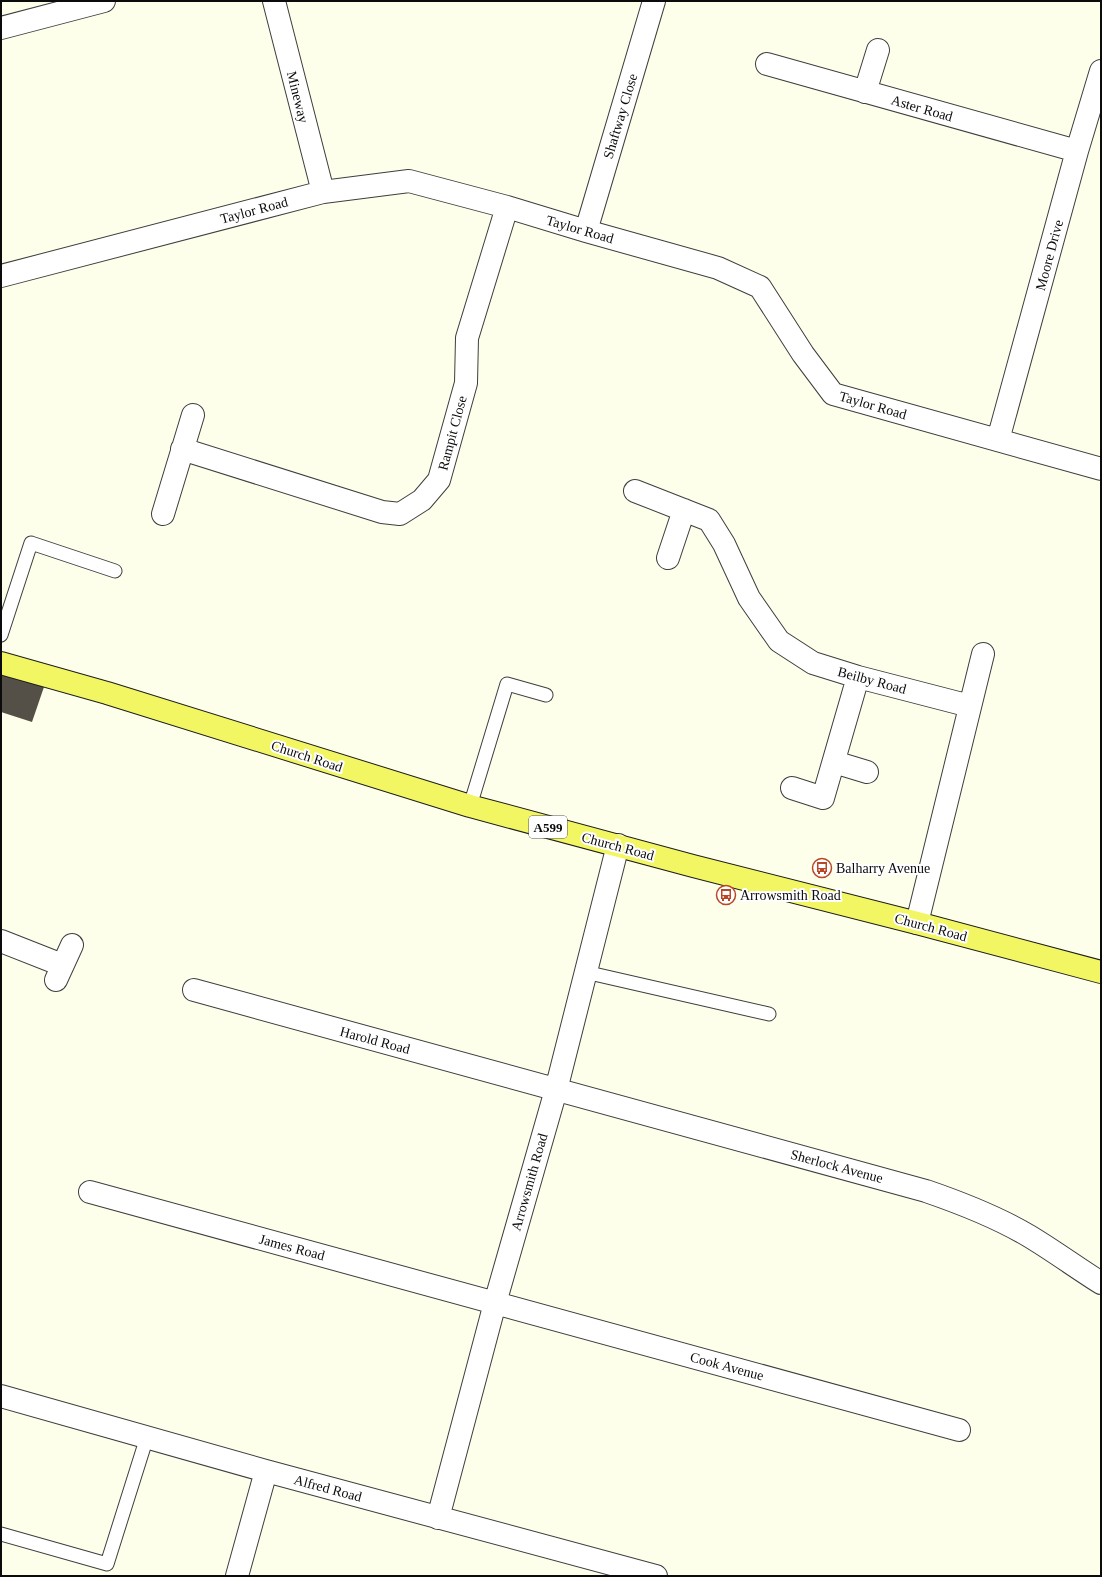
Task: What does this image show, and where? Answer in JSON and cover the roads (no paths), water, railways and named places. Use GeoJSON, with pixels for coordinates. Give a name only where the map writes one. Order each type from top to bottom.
{"type":"FeatureCollection","features":[{"type":"Feature","properties":{"kind":"main road","name":"Church Road"},"geometry":{"type":"LineString","coordinates":[[1,663],[107,693],[470,806],[693,866],[1101,972]]}},
{"type":"Feature","properties":{"kind":"street"},"geometry":{"type":"LineString","coordinates":[[1,28],[104,1]]}},
{"type":"Feature","properties":{"kind":"street","name":"Mineway"},"geometry":{"type":"LineString","coordinates":[[274,1],[323,192]]}},
{"type":"Feature","properties":{"kind":"street","name":"Shaftway Close"},"geometry":{"type":"LineString","coordinates":[[586,231],[654,1]]}},
{"type":"Feature","properties":{"kind":"street"},"geometry":{"type":"LineString","coordinates":[[865,92],[878,50]]}},
{"type":"Feature","properties":{"kind":"street","name":"Aster Road"},"geometry":{"type":"LineString","coordinates":[[767,64],[1077,151]]}},
{"type":"Feature","properties":{"kind":"street","name":"Moore Drive"},"geometry":{"type":"LineString","coordinates":[[998,440],[1077,151],[1101,71]]}},
{"type":"Feature","properties":{"kind":"street","name":"Taylor Road"},"geometry":{"type":"LineString","coordinates":[[1,276],[323,192],[409,181],[508,207],[586,231],[718,268],[760,287],[803,354],[833,394],[1101,469]]}},
{"type":"Feature","properties":{"kind":"street","name":"Rampit Close"},"geometry":{"type":"LineString","coordinates":[[182,449],[382,512],[400,514],[422,500],[439,480],[466,383],[467,338],[508,207]]}},
{"type":"Feature","properties":{"kind":"street"},"geometry":{"type":"LineString","coordinates":[[162,514],[193,414]]}},
{"type":"Feature","properties":{"kind":"street"},"geometry":{"type":"LineString","coordinates":[[635,491],[684,510],[668,558]]}},
{"type":"Feature","properties":{"kind":"street","name":"Beilby Road"},"geometry":{"type":"LineString","coordinates":[[684,510],[709,520],[724,544],[750,598],[779,641],[813,663],[858,677],[970,706]]}},
{"type":"Feature","properties":{"kind":"street"},"geometry":{"type":"LineString","coordinates":[[917,923],[983,654]]}},
{"type":"Feature","properties":{"kind":"street"},"geometry":{"type":"LineString","coordinates":[[792,788],[823,798],[858,677]]}},
{"type":"Feature","properties":{"kind":"street"},"geometry":{"type":"LineString","coordinates":[[834,762],[867,772]]}},
{"type":"Feature","properties":{"kind":"street","name":"Arrowsmith Road"},"geometry":{"type":"LineString","coordinates":[[438,1518],[495,1303],[556,1090],[618,845]]}},
{"type":"Feature","properties":{"kind":"street"},"geometry":{"type":"LineString","coordinates":[[1,941],[59,973],[72,944]]}},
{"type":"Feature","properties":{"kind":"street","name":"Harold Road"},"geometry":{"type":"LineString","coordinates":[[194,990],[556,1090]]}},
{"type":"Feature","properties":{"kind":"street","name":"Sherlock Avenue"},"geometry":{"type":"LineString","coordinates":[[556,1090],[926,1191],[954,1200],[989,1215],[1028,1236],[1101,1283]]}},
{"type":"Feature","properties":{"kind":"street","name":"James Road"},"geometry":{"type":"LineString","coordinates":[[90,1192],[495,1303]]}},
{"type":"Feature","properties":{"kind":"street","name":"Cook Avenue"},"geometry":{"type":"LineString","coordinates":[[495,1303],[959,1430]]}},
{"type":"Feature","properties":{"kind":"street","name":"Alfred Road"},"geometry":{"type":"LineString","coordinates":[[1,1396],[266,1471],[656,1576]]}},
{"type":"Feature","properties":{"kind":"street"},"geometry":{"type":"LineString","coordinates":[[237,1576],[266,1471]]}},
{"type":"Feature","properties":{"kind":"lane"},"geometry":{"type":"LineString","coordinates":[[1,636],[31,543],[114,571]]}},
{"type":"Feature","properties":{"kind":"lane"},"geometry":{"type":"LineString","coordinates":[[470,806],[507,684],[546,695]]}},
{"type":"Feature","properties":{"kind":"lane"},"geometry":{"type":"LineString","coordinates":[[585,972],[769,1014]]}},
{"type":"Feature","properties":{"kind":"lane"},"geometry":{"type":"LineString","coordinates":[[1,1534],[107,1564],[147,1437]]}},
{"type":"Feature","properties":{"kind":"place","name":"Balharry Avenue"},"geometry":{"type":"Point","coordinates":[822,868]}},
{"type":"Feature","properties":{"kind":"place","name":"Arrowsmith Road"},"geometry":{"type":"Point","coordinates":[726,895]}}]}
